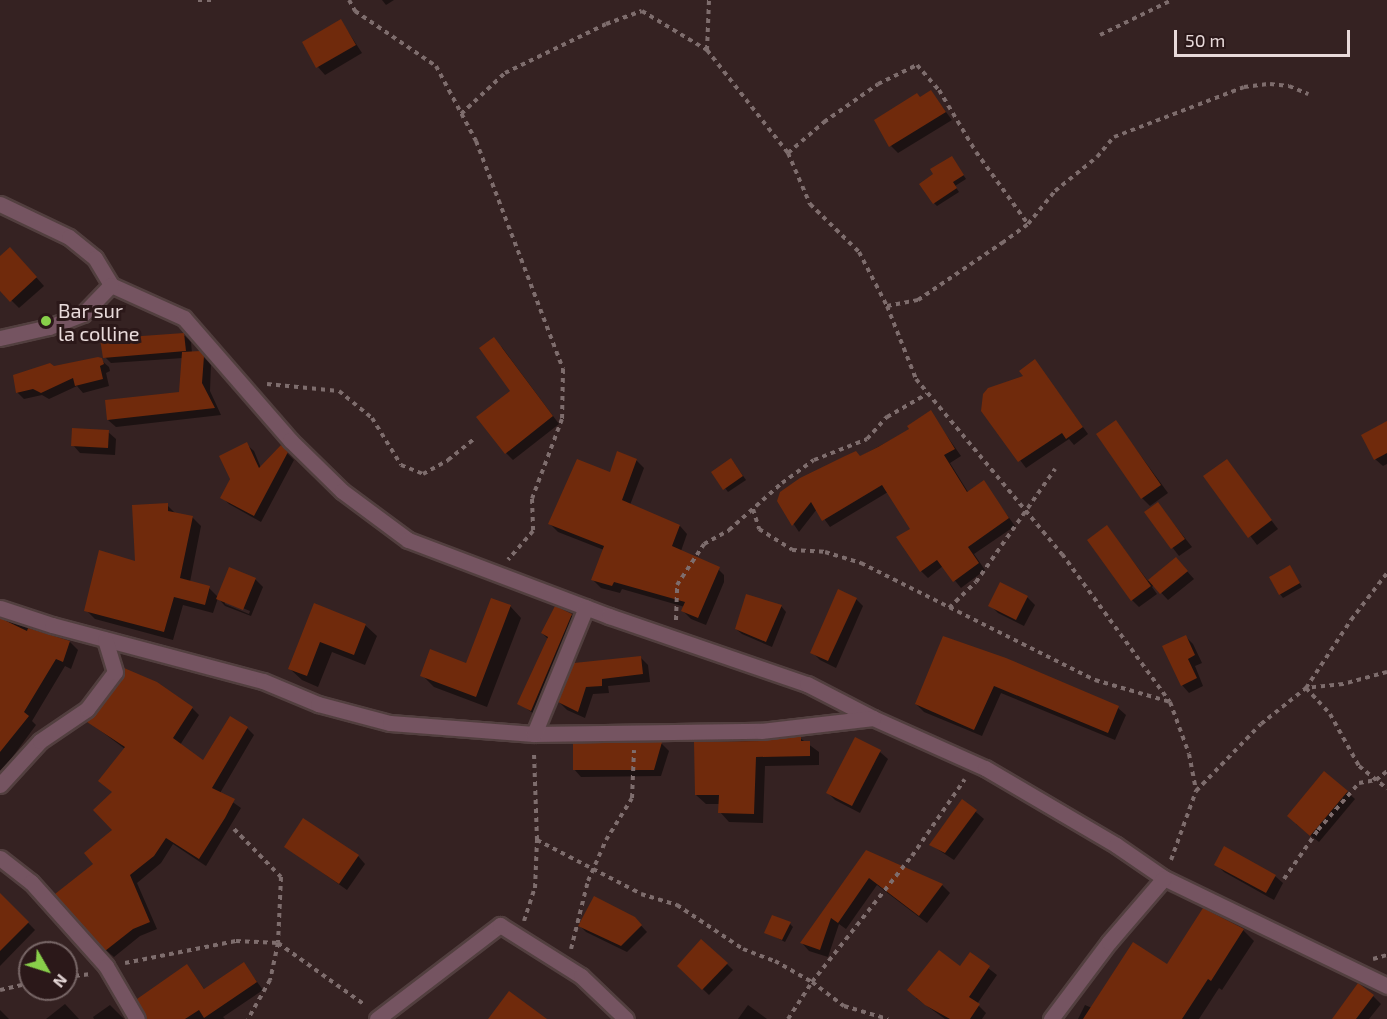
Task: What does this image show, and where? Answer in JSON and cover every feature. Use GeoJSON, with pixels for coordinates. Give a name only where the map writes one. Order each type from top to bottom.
{"type":"FeatureCollection","features":[{"type":"Feature","properties":{"kind":"street"},"geometry":{"type":"LineString","coordinates":[[0,204],[69,237],[95,258],[111,285],[184,318],[290,440],[342,491],[408,540],[586,607],[807,684],[873,718],[976,764],[1116,845],[1164,878],[1387,986]]}},
{"type":"Feature","properties":{"kind":"street"},"geometry":{"type":"LineString","coordinates":[[0,338],[49,327],[83,314],[111,285]]}},
{"type":"Feature","properties":{"kind":"street"},"geometry":{"type":"LineString","coordinates":[[534,734],[586,607]]}},
{"type":"Feature","properties":{"kind":"street"},"geometry":{"type":"LineString","coordinates":[[0,608],[263,681],[318,704],[390,723],[534,734],[761,731],[873,718]]}},
{"type":"Feature","properties":{"kind":"street"},"geometry":{"type":"LineString","coordinates":[[0,784],[40,741],[87,709],[116,672],[105,639]]}},
{"type":"Feature","properties":{"kind":"street"},"geometry":{"type":"LineString","coordinates":[[0,858],[31,882],[106,966],[137,1019]]}},
{"type":"Feature","properties":{"kind":"street"},"geometry":{"type":"LineString","coordinates":[[1051,1019],[1109,942],[1164,878]]}},
{"type":"Feature","properties":{"kind":"street"},"geometry":{"type":"LineString","coordinates":[[379,1017],[500,925],[581,976],[626,1019]]}},
{"type":"Feature","properties":{"kind":"path"},"geometry":{"type":"LineString","coordinates":[[198,0],[216,0]]}},
{"type":"Feature","properties":{"kind":"path"},"geometry":{"type":"LineString","coordinates":[[349,0],[355,11],[436,66],[476,141],[563,369],[562,419],[532,499],[532,531],[513,555],[495,571]]}},
{"type":"Feature","properties":{"kind":"path"},"geometry":{"type":"LineString","coordinates":[[707,50],[709,0]]}},
{"type":"Feature","properties":{"kind":"path"},"geometry":{"type":"LineString","coordinates":[[1100,35],[1172,0]]}},
{"type":"Feature","properties":{"kind":"path"},"geometry":{"type":"LineString","coordinates":[[461,114],[505,73],[606,24],[642,11],[707,50],[788,153],[810,204],[860,252],[887,306],[916,379],[1062,554],[1170,702],[1189,754],[1196,791]]}},
{"type":"Feature","properties":{"kind":"path"},"geometry":{"type":"LineString","coordinates":[[788,153],[824,122],[869,91],[916,65],[939,90],[976,152],[1028,224]]}},
{"type":"Feature","properties":{"kind":"path"},"geometry":{"type":"LineString","coordinates":[[887,306],[918,300],[1028,224],[1055,191],[1097,157],[1114,137],[1244,87],[1270,84],[1289,86],[1308,94]]}},
{"type":"Feature","properties":{"kind":"path"},"geometry":{"type":"LineString","coordinates":[[240,382],[339,391],[372,418],[401,465],[423,474],[448,460],[475,438]]}},
{"type":"Feature","properties":{"kind":"path"},"geometry":{"type":"LineString","coordinates":[[674,638],[677,585],[704,544],[729,530],[782,483],[814,460],[867,438],[887,417],[927,394]]}},
{"type":"Feature","properties":{"kind":"path"},"geometry":{"type":"LineString","coordinates":[[949,608],[976,582],[1000,551],[1025,509],[1055,469]]}},
{"type":"Feature","properties":{"kind":"path"},"geometry":{"type":"LineString","coordinates":[[753,509],[759,529],[792,550],[825,552],[861,563],[1095,680],[1170,702]]}},
{"type":"Feature","properties":{"kind":"path"},"geometry":{"type":"LineString","coordinates":[[1164,878],[1196,791],[1261,724],[1306,688],[1351,620],[1387,573]]}},
{"type":"Feature","properties":{"kind":"path"},"geometry":{"type":"LineString","coordinates":[[1306,688],[1343,684],[1387,672]]}},
{"type":"Feature","properties":{"kind":"path"},"geometry":{"type":"LineString","coordinates":[[1306,688],[1330,714],[1345,745],[1359,766],[1387,789]]}},
{"type":"Feature","properties":{"kind":"path"},"geometry":{"type":"LineString","coordinates":[[566,967],[594,867],[606,840],[632,798],[634,732]]}},
{"type":"Feature","properties":{"kind":"path"},"geometry":{"type":"LineString","coordinates":[[519,937],[535,888],[537,840],[534,734]]}},
{"type":"Feature","properties":{"kind":"path"},"geometry":{"type":"LineString","coordinates":[[789,1019],[812,982],[912,856],[976,764]]}},
{"type":"Feature","properties":{"kind":"path"},"geometry":{"type":"LineString","coordinates":[[1284,879],[1318,830],[1359,783],[1376,780],[1387,771]]}},
{"type":"Feature","properties":{"kind":"path"},"geometry":{"type":"LineString","coordinates":[[234,829],[281,877],[278,943],[270,980],[248,1019]]}},
{"type":"Feature","properties":{"kind":"path"},"geometry":{"type":"LineString","coordinates":[[537,840],[594,867],[641,894],[677,905],[743,949],[775,961],[812,982],[844,1006],[888,1019]]}},
{"type":"Feature","properties":{"kind":"path"},"geometry":{"type":"LineString","coordinates":[[78,976],[86,975],[106,966],[236,941],[278,943],[379,1017]]}},
{"type":"Feature","properties":{"kind":"path"},"geometry":{"type":"LineString","coordinates":[[0,990],[18,986]]}},
{"type":"Feature","properties":{"kind":"building"},"geometry":{"type":"Polygon","coordinates":[[[341,19],[356,45],[316,68],[302,42],[341,19]]]}},
{"type":"Feature","properties":{"kind":"building"},"geometry":{"type":"Polygon","coordinates":[[[931,90],[946,112],[889,147],[874,120],[917,93],[920,97],[931,90]]]}},
{"type":"Feature","properties":{"kind":"building"},"geometry":{"type":"Polygon","coordinates":[[[952,156],[964,175],[953,182],[957,188],[933,204],[919,184],[933,174],[930,169],[952,156]]]}},
{"type":"Feature","properties":{"kind":"building"},"geometry":{"type":"Polygon","coordinates":[[[10,247],[37,277],[10,302],[0,291],[0,256],[10,247]]]}},
{"type":"Feature","properties":{"kind":"building"},"geometry":{"type":"Polygon","coordinates":[[[184,333],[186,351],[103,358],[100,339],[184,333]]]}},
{"type":"Feature","properties":{"kind":"building"},"geometry":{"type":"Polygon","coordinates":[[[494,337],[553,416],[505,454],[476,417],[510,391],[479,348],[494,337]]]}},
{"type":"Feature","properties":{"kind":"building"},"geometry":{"type":"Polygon","coordinates":[[[200,351],[204,356],[202,383],[215,408],[107,420],[105,400],[179,392],[182,352],[200,351]]]}},
{"type":"Feature","properties":{"kind":"building"},"geometry":{"type":"Polygon","coordinates":[[[102,358],[104,364],[100,366],[103,379],[75,386],[73,378],[41,393],[33,389],[16,393],[13,375],[50,363],[54,366],[102,358]]]}},
{"type":"Feature","properties":{"kind":"building"},"geometry":{"type":"Polygon","coordinates":[[[1035,359],[1083,427],[1066,439],[1062,433],[1018,462],[981,411],[983,394],[988,388],[1023,376],[1019,371],[1035,359]]]}},
{"type":"Feature","properties":{"kind":"building"},"geometry":{"type":"Polygon","coordinates":[[[931,410],[955,449],[944,455],[967,492],[984,480],[1009,518],[968,547],[979,563],[953,582],[937,560],[920,572],[896,537],[910,529],[882,485],[822,521],[811,502],[792,526],[777,501],[780,492],[800,478],[845,456],[856,451],[860,456],[878,447],[909,429],[907,426],[931,410]]]}},
{"type":"Feature","properties":{"kind":"building"},"geometry":{"type":"Polygon","coordinates":[[[1116,420],[1161,485],[1141,499],[1096,434],[1116,420]]]}},
{"type":"Feature","properties":{"kind":"building"},"geometry":{"type":"Polygon","coordinates":[[[1387,421],[1387,453],[1374,460],[1361,435],[1387,421]]]}},
{"type":"Feature","properties":{"kind":"building"},"geometry":{"type":"Polygon","coordinates":[[[72,428],[109,430],[108,448],[71,446],[72,428]]]}},
{"type":"Feature","properties":{"kind":"building"},"geometry":{"type":"Polygon","coordinates":[[[247,442],[259,468],[281,445],[288,452],[254,516],[220,498],[230,479],[219,456],[247,442]]]}},
{"type":"Feature","properties":{"kind":"building"},"geometry":{"type":"Polygon","coordinates":[[[617,451],[637,459],[622,500],[680,525],[672,546],[720,567],[698,618],[681,611],[685,602],[614,582],[612,586],[591,580],[604,546],[548,524],[577,459],[610,472],[617,451]]]}},
{"type":"Feature","properties":{"kind":"building"},"geometry":{"type":"Polygon","coordinates":[[[731,458],[743,476],[723,490],[711,472],[731,458]]]}},
{"type":"Feature","properties":{"kind":"building"},"geometry":{"type":"Polygon","coordinates":[[[1227,459],[1272,520],[1248,538],[1203,476],[1227,459]]]}},
{"type":"Feature","properties":{"kind":"building"},"geometry":{"type":"Polygon","coordinates":[[[1158,502],[1185,539],[1171,549],[1144,512],[1158,502]]]}},
{"type":"Feature","properties":{"kind":"building"},"geometry":{"type":"Polygon","coordinates":[[[168,503],[168,511],[193,516],[180,578],[210,586],[205,605],[174,597],[164,632],[84,611],[99,550],[135,561],[132,505],[168,503]]]}},
{"type":"Feature","properties":{"kind":"building"},"geometry":{"type":"Polygon","coordinates":[[[1107,525],[1151,586],[1131,601],[1087,540],[1107,525]]]}},
{"type":"Feature","properties":{"kind":"building"},"geometry":{"type":"Polygon","coordinates":[[[1176,557],[1188,571],[1160,594],[1148,580],[1176,557]]]}},
{"type":"Feature","properties":{"kind":"building"},"geometry":{"type":"Polygon","coordinates":[[[1290,565],[1300,583],[1279,595],[1269,577],[1290,565]]]}},
{"type":"Feature","properties":{"kind":"building"},"geometry":{"type":"Polygon","coordinates":[[[229,567],[256,578],[243,610],[216,599],[229,567]]]}},
{"type":"Feature","properties":{"kind":"building"},"geometry":{"type":"Polygon","coordinates":[[[1000,582],[1028,596],[1016,620],[988,606],[1000,582]]]}},
{"type":"Feature","properties":{"kind":"building"},"geometry":{"type":"Polygon","coordinates":[[[838,589],[857,598],[828,661],[810,653],[838,589]]]}},
{"type":"Feature","properties":{"kind":"building"},"geometry":{"type":"Polygon","coordinates":[[[746,594],[782,605],[766,642],[735,629],[746,594]]]}},
{"type":"Feature","properties":{"kind":"building"},"geometry":{"type":"Polygon","coordinates":[[[491,598],[511,605],[476,697],[420,676],[430,649],[466,663],[491,598]]]}},
{"type":"Feature","properties":{"kind":"building"},"geometry":{"type":"Polygon","coordinates":[[[314,603],[366,624],[354,655],[320,642],[307,676],[288,669],[314,603]]]}},
{"type":"Feature","properties":{"kind":"building"},"geometry":{"type":"Polygon","coordinates":[[[555,606],[572,614],[531,711],[517,704],[548,637],[541,633],[555,606]]]}},
{"type":"Feature","properties":{"kind":"building"},"geometry":{"type":"Polygon","coordinates":[[[0,618],[27,631],[28,628],[70,641],[63,662],[56,659],[24,712],[29,716],[0,752],[0,618]]]}},
{"type":"Feature","properties":{"kind":"building"},"geometry":{"type":"Polygon","coordinates":[[[1186,635],[1195,655],[1188,659],[1197,678],[1181,686],[1162,646],[1186,635]]]}},
{"type":"Feature","properties":{"kind":"building"},"geometry":{"type":"Polygon","coordinates":[[[943,636],[1006,658],[1119,706],[1108,733],[994,686],[974,730],[915,704],[943,636]]]}},
{"type":"Feature","properties":{"kind":"building"},"geometry":{"type":"Polygon","coordinates":[[[641,656],[643,674],[602,679],[602,686],[586,687],[578,712],[558,702],[574,663],[641,656]]]}},
{"type":"Feature","properties":{"kind":"building"},"geometry":{"type":"Polygon","coordinates":[[[124,668],[157,682],[193,707],[173,738],[203,760],[230,716],[248,727],[212,788],[235,799],[199,859],[166,838],[154,856],[130,875],[150,922],[133,929],[105,951],[55,894],[93,864],[84,853],[112,830],[93,810],[112,792],[98,781],[125,747],[87,722],[123,678],[124,668]]]}},
{"type":"Feature","properties":{"kind":"building"},"geometry":{"type":"Polygon","coordinates":[[[801,736],[801,741],[810,741],[810,756],[756,757],[754,814],[718,813],[719,795],[695,795],[694,742],[761,741],[801,736]]]}},
{"type":"Feature","properties":{"kind":"building"},"geometry":{"type":"Polygon","coordinates":[[[855,737],[881,750],[852,806],[826,793],[855,737]]]}},
{"type":"Feature","properties":{"kind":"building"},"geometry":{"type":"Polygon","coordinates":[[[662,742],[654,770],[573,770],[573,743],[662,742]]]}},
{"type":"Feature","properties":{"kind":"building"},"geometry":{"type":"Polygon","coordinates":[[[1324,771],[1348,791],[1310,836],[1287,816],[1324,771]]]}},
{"type":"Feature","properties":{"kind":"building"},"geometry":{"type":"Polygon","coordinates":[[[962,799],[977,810],[945,853],[929,845],[962,799]]]}},
{"type":"Feature","properties":{"kind":"building"},"geometry":{"type":"Polygon","coordinates":[[[303,818],[359,855],[339,884],[284,847],[303,818]]]}},
{"type":"Feature","properties":{"kind":"building"},"geometry":{"type":"Polygon","coordinates":[[[1224,846],[1276,875],[1266,893],[1214,865],[1224,846]]]}},
{"type":"Feature","properties":{"kind":"building"},"geometry":{"type":"Polygon","coordinates":[[[866,850],[943,884],[919,916],[869,878],[838,923],[831,918],[820,950],[800,943],[866,850]]]}},
{"type":"Feature","properties":{"kind":"building"},"geometry":{"type":"Polygon","coordinates":[[[0,893],[29,922],[0,951],[0,893]]]}},
{"type":"Feature","properties":{"kind":"building"},"geometry":{"type":"Polygon","coordinates":[[[594,896],[635,917],[642,925],[621,946],[578,926],[594,896]]]}},
{"type":"Feature","properties":{"kind":"building"},"geometry":{"type":"Polygon","coordinates":[[[1203,908],[1244,929],[1211,981],[1208,979],[1182,1019],[1083,1019],[1133,942],[1167,964],[1203,908]]]}},
{"type":"Feature","properties":{"kind":"building"},"geometry":{"type":"Polygon","coordinates":[[[772,915],[791,922],[782,940],[764,933],[772,915]]]}},
{"type":"Feature","properties":{"kind":"building"},"geometry":{"type":"Polygon","coordinates":[[[701,939],[728,963],[702,990],[677,966],[701,939]]]}},
{"type":"Feature","properties":{"kind":"building"},"geometry":{"type":"Polygon","coordinates":[[[939,950],[960,966],[970,952],[990,966],[969,997],[980,1004],[970,1019],[950,1019],[925,1005],[907,990],[939,950]]]}},
{"type":"Feature","properties":{"kind":"building"},"geometry":{"type":"Polygon","coordinates":[[[244,962],[257,982],[204,1018],[199,1010],[185,1019],[147,1019],[137,999],[187,964],[204,989],[244,962]]]}},
{"type":"Feature","properties":{"kind":"building"},"geometry":{"type":"Polygon","coordinates":[[[1358,983],[1374,995],[1356,1019],[1332,1019],[1358,983]]]}},
{"type":"Feature","properties":{"kind":"building"},"geometry":{"type":"Polygon","coordinates":[[[509,991],[547,1019],[488,1019],[509,991]]]}},
{"type":"Feature","properties":{"kind":"place","name":"Bar sur la colline"},"geometry":{"type":"Point","coordinates":[46,321]}}]}
